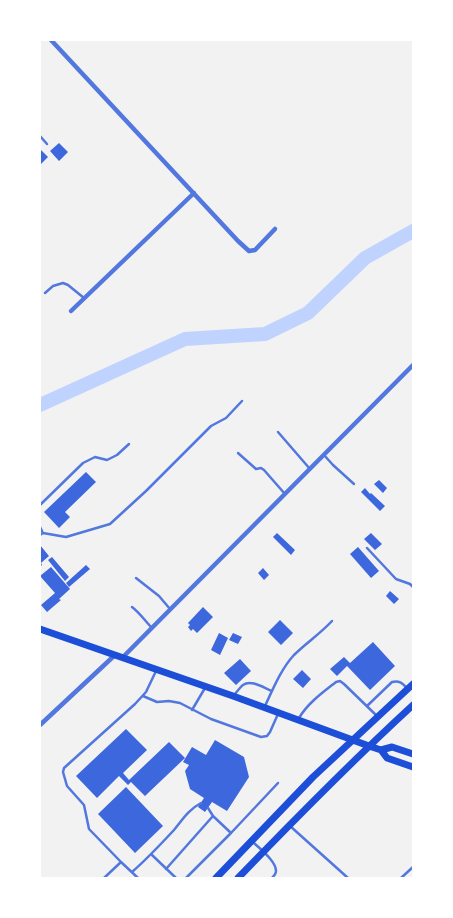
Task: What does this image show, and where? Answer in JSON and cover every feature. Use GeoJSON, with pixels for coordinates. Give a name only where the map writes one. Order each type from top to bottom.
{"type":"FeatureCollection","features":[{"type":"Feature","properties":{"kind":"main road"},"geometry":{"type":"LineString","coordinates":[[42,632],[119,656],[381,750],[392,747],[413,754]]}},
{"type":"Feature","properties":{"kind":"main road"},"geometry":{"type":"LineString","coordinates":[[216,878],[313,777],[411,687]]}},
{"type":"Feature","properties":{"kind":"main road"},"geometry":{"type":"LineString","coordinates":[[238,878],[288,825],[413,705]]}},
{"type":"Feature","properties":{"kind":"main road"},"geometry":{"type":"LineString","coordinates":[[381,750],[387,758],[413,767]]}},
{"type":"Feature","properties":{"kind":"street"},"geometry":{"type":"LineString","coordinates":[[51,40],[232,235],[249,250],[256,250],[275,229]]}},
{"type":"Feature","properties":{"kind":"street"},"geometry":{"type":"LineString","coordinates":[[71,311],[194,193]]}},
{"type":"Feature","properties":{"kind":"street"},"geometry":{"type":"LineString","coordinates":[[40,725],[152,628],[413,365]]}},
{"type":"Feature","properties":{"kind":"lane"},"geometry":{"type":"LineString","coordinates":[[40,136],[47,144]]}},
{"type":"Feature","properties":{"kind":"lane"},"geometry":{"type":"LineString","coordinates":[[45,293],[53,286],[63,283],[84,298]]}},
{"type":"Feature","properties":{"kind":"lane"},"geometry":{"type":"LineString","coordinates":[[40,527],[41,534],[66,537],[110,524],[211,426],[226,418],[242,401]]}},
{"type":"Feature","properties":{"kind":"lane"},"geometry":{"type":"LineString","coordinates":[[278,432],[310,469]]}},
{"type":"Feature","properties":{"kind":"lane"},"geometry":{"type":"LineString","coordinates":[[40,505],[84,463],[95,457],[107,460],[117,455],[129,444]]}},
{"type":"Feature","properties":{"kind":"lane"},"geometry":{"type":"LineString","coordinates":[[238,453],[256,469],[261,468],[264,470],[285,494]]}},
{"type":"Feature","properties":{"kind":"lane"},"geometry":{"type":"LineString","coordinates":[[324,455],[354,484]]}},
{"type":"Feature","properties":{"kind":"lane"},"geometry":{"type":"LineString","coordinates":[[368,548],[396,579],[413,586]]}},
{"type":"Feature","properties":{"kind":"lane"},"geometry":{"type":"LineString","coordinates":[[136,578],[159,596],[170,609]]}},
{"type":"Feature","properties":{"kind":"lane"},"geometry":{"type":"LineString","coordinates":[[132,607],[152,628]]}},
{"type":"Feature","properties":{"kind":"lane"},"geometry":{"type":"LineString","coordinates":[[264,707],[293,656],[332,622]]}},
{"type":"Feature","properties":{"kind":"lane"},"geometry":{"type":"LineString","coordinates":[[138,878],[89,829],[84,805],[67,786],[63,772],[64,768],[143,696],[156,669]]}},
{"type":"Feature","properties":{"kind":"lane"},"geometry":{"type":"LineString","coordinates":[[298,720],[305,708],[313,700],[336,682],[344,684],[378,717]]}},
{"type":"Feature","properties":{"kind":"lane"},"geometry":{"type":"LineString","coordinates":[[367,706],[392,682],[400,682],[411,687]]}},
{"type":"Feature","properties":{"kind":"lane"},"geometry":{"type":"LineString","coordinates":[[233,696],[244,684],[250,683],[272,691]]}},
{"type":"Feature","properties":{"kind":"lane"},"geometry":{"type":"LineString","coordinates":[[192,710],[206,687]]}},
{"type":"Feature","properties":{"kind":"lane"},"geometry":{"type":"LineString","coordinates":[[143,696],[157,702],[169,701],[180,703],[211,719],[261,737],[267,736],[279,713]]}},
{"type":"Feature","properties":{"kind":"lane"},"geometry":{"type":"LineString","coordinates":[[186,878],[278,783]]}},
{"type":"Feature","properties":{"kind":"lane"},"geometry":{"type":"LineString","coordinates":[[132,872],[152,854],[190,810],[201,802]]}},
{"type":"Feature","properties":{"kind":"lane"},"geometry":{"type":"LineString","coordinates":[[208,808],[213,816],[231,833]]}},
{"type":"Feature","properties":{"kind":"lane"},"geometry":{"type":"LineString","coordinates":[[166,869],[213,816]]}},
{"type":"Feature","properties":{"kind":"lane"},"geometry":{"type":"LineString","coordinates":[[288,825],[348,878]]}},
{"type":"Feature","properties":{"kind":"lane"},"geometry":{"type":"LineString","coordinates":[[252,841],[270,856],[276,871],[272,878]]}},
{"type":"Feature","properties":{"kind":"lane"},"geometry":{"type":"LineString","coordinates":[[152,854],[176,878]]}},
{"type":"Feature","properties":{"kind":"lane"},"geometry":{"type":"LineString","coordinates":[[104,878],[121,862]]}},
{"type":"Feature","properties":{"kind":"lane"},"geometry":{"type":"LineString","coordinates":[[401,878],[413,867]]}},
{"type":"Feature","properties":{"kind":"building"},"geometry":{"type":"Polygon","coordinates":[[[59,143],[68,152],[59,161],[50,151],[59,143]]]}},
{"type":"Feature","properties":{"kind":"building"},"geometry":{"type":"Polygon","coordinates":[[[40,149],[48,157],[40,165],[40,149]]]}},
{"type":"Feature","properties":{"kind":"building"},"geometry":{"type":"Polygon","coordinates":[[[86,472],[96,482],[65,512],[70,517],[59,528],[44,512],[86,472]]]}},
{"type":"Feature","properties":{"kind":"building"},"geometry":{"type":"Polygon","coordinates":[[[379,480],[387,488],[383,493],[374,484],[379,480]]]}},
{"type":"Feature","properties":{"kind":"building"},"geometry":{"type":"Polygon","coordinates":[[[365,488],[385,506],[380,511],[361,492],[365,488]]]}},
{"type":"Feature","properties":{"kind":"building"},"geometry":{"type":"Polygon","coordinates":[[[277,533],[295,550],[291,555],[273,537],[277,533]]]}},
{"type":"Feature","properties":{"kind":"building"},"geometry":{"type":"Polygon","coordinates":[[[371,533],[382,544],[375,550],[364,539],[371,533]]]}},
{"type":"Feature","properties":{"kind":"building"},"geometry":{"type":"Polygon","coordinates":[[[40,545],[49,556],[41,563],[40,567],[40,545]]]}},
{"type":"Feature","properties":{"kind":"building"},"geometry":{"type":"Polygon","coordinates":[[[358,547],[379,571],[371,578],[350,554],[358,547]]]}},
{"type":"Feature","properties":{"kind":"building"},"geometry":{"type":"Polygon","coordinates":[[[52,557],[69,577],[65,581],[48,560],[52,557]]]}},
{"type":"Feature","properties":{"kind":"building"},"geometry":{"type":"Polygon","coordinates":[[[86,565],[90,569],[69,587],[66,583],[86,565]]]}},
{"type":"Feature","properties":{"kind":"building"},"geometry":{"type":"Polygon","coordinates":[[[51,567],[70,589],[47,612],[41,605],[55,593],[40,576],[51,567]]]}},
{"type":"Feature","properties":{"kind":"building"},"geometry":{"type":"Polygon","coordinates":[[[263,568],[269,575],[264,580],[258,573],[263,568]]]}},
{"type":"Feature","properties":{"kind":"building"},"geometry":{"type":"Polygon","coordinates":[[[390,591],[399,599],[394,604],[386,596],[390,591]]]}},
{"type":"Feature","properties":{"kind":"building"},"geometry":{"type":"Polygon","coordinates":[[[203,607],[213,617],[197,633],[193,629],[191,631],[188,623],[203,607]]]}},
{"type":"Feature","properties":{"kind":"building"},"geometry":{"type":"Polygon","coordinates":[[[280,620],[293,633],[281,645],[268,632],[280,620]]]}},
{"type":"Feature","properties":{"kind":"building"},"geometry":{"type":"Polygon","coordinates":[[[219,633],[228,638],[220,655],[211,650],[219,633]]]}},
{"type":"Feature","properties":{"kind":"building"},"geometry":{"type":"Polygon","coordinates":[[[233,633],[242,637],[238,644],[229,640],[233,633]]]}},
{"type":"Feature","properties":{"kind":"building"},"geometry":{"type":"Polygon","coordinates":[[[373,642],[395,666],[370,690],[347,666],[337,676],[330,669],[344,657],[350,663],[373,642]]]}},
{"type":"Feature","properties":{"kind":"building"},"geometry":{"type":"Polygon","coordinates":[[[240,659],[251,671],[236,685],[224,673],[240,659]]]}},
{"type":"Feature","properties":{"kind":"building"},"geometry":{"type":"Polygon","coordinates":[[[302,670],[311,679],[303,688],[293,679],[302,670]]]}},
{"type":"Feature","properties":{"kind":"building"},"geometry":{"type":"Polygon","coordinates":[[[126,729],[147,750],[123,773],[129,780],[169,742],[185,758],[145,796],[131,782],[128,785],[119,776],[97,798],[76,776],[126,729]]]}},
{"type":"Feature","properties":{"kind":"building"},"geometry":{"type":"Polygon","coordinates":[[[215,740],[244,757],[249,777],[227,811],[212,802],[205,812],[198,807],[204,798],[190,789],[185,771],[189,765],[183,762],[192,747],[206,755],[215,740]]]}},
{"type":"Feature","properties":{"kind":"building"},"geometry":{"type":"Polygon","coordinates":[[[126,787],[163,826],[135,853],[98,814],[126,787]]]}},
{"type":"Feature","properties":{"kind":"waterway"},"geometry":{"type":"LineString","coordinates":[[40,405],[185,339],[265,334],[308,313],[365,258],[413,231]]}}]}
